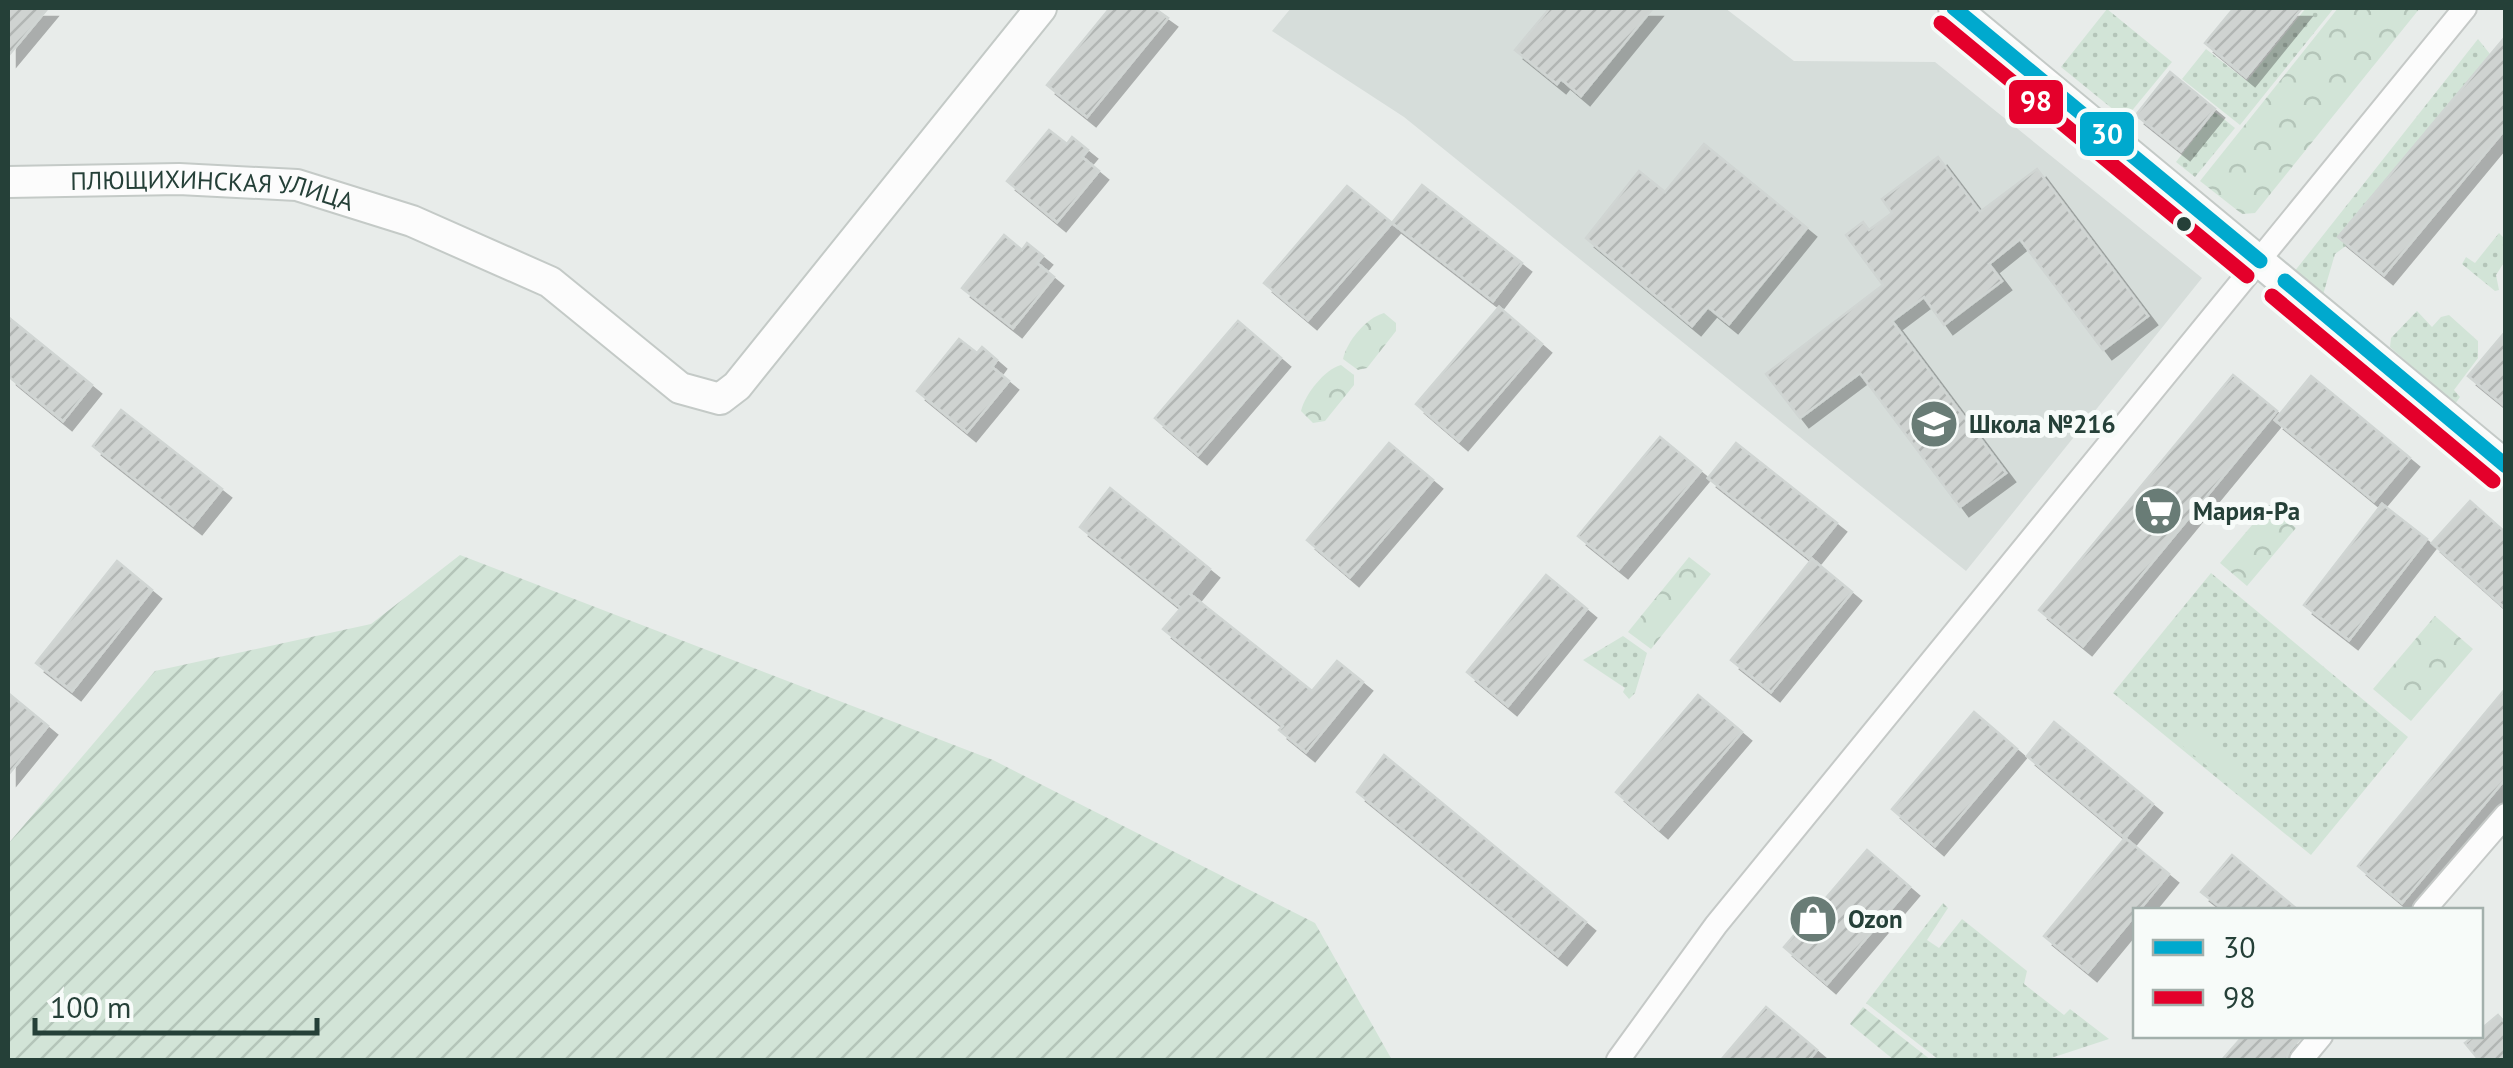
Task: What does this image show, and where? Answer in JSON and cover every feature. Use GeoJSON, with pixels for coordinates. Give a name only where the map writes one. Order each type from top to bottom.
{"type":"FeatureCollection","features":[{"type":"Feature","properties":{"kind":"street","name":"ПЛЮЩИХИНСКАЯ УЛИЦА"},"geometry":{"type":"LineString","coordinates":[[8,182],[179,179],[297,185],[412,222],[550,282],[680,388],[720,398],[736,386],[1041,8]]}},
{"type":"Feature","properties":{"kind":"street"},"geometry":{"type":"LineString","coordinates":[[1954,8],[2506,466]]}},
{"type":"Feature","properties":{"kind":"street"},"geometry":{"type":"LineString","coordinates":[[1618,1060],[1716,925],[2466,8]]}},
{"type":"Feature","properties":{"kind":"street"},"geometry":{"type":"LineString","coordinates":[[2426,908],[2506,815]]}},
{"type":"Feature","properties":{"kind":"street"},"geometry":{"type":"LineString","coordinates":[[2302,1060],[2319,1038]]}},
{"type":"Feature","properties":{"kind":"shaded area","name":"Школа №216"},"geometry":{"type":"Polygon","coordinates":[[[1291,8],[1725,8],[1794,61],[1935,62],[2202,278],[1966,571],[1404,117],[1272,31],[1291,8]]]}},
{"type":"Feature","properties":{"kind":"green space"},"geometry":{"type":"Polygon","coordinates":[[[2306,8],[2334,8],[2240,125],[2182,79],[2206,49],[2247,81],[2306,8]]]}},
{"type":"Feature","properties":{"kind":"green space"},"geometry":{"type":"Polygon","coordinates":[[[2338,8],[2420,8],[2255,213],[2242,214],[2200,181],[2338,8]]]}},
{"type":"Feature","properties":{"kind":"green space"},"geometry":{"type":"Polygon","coordinates":[[[2107,9],[2172,62],[2125,119],[2061,67],[2107,9]]]}},
{"type":"Feature","properties":{"kind":"green space"},"geometry":{"type":"Polygon","coordinates":[[[2478,39],[2490,54],[2339,237],[2347,245],[2335,254],[2322,298],[2294,272],[2478,39]]]}},
{"type":"Feature","properties":{"kind":"green space"},"geometry":{"type":"Polygon","coordinates":[[[2215,112],[2235,128],[2195,177],[2176,162],[2215,112]]]}},
{"type":"Feature","properties":{"kind":"green space"},"geometry":{"type":"Polygon","coordinates":[[[2499,233],[2505,239],[2505,261],[2496,275],[2499,290],[2495,291],[2462,264],[2466,257],[2475,263],[2499,233]]]}},
{"type":"Feature","properties":{"kind":"green space"},"geometry":{"type":"Polygon","coordinates":[[[2417,311],[2432,327],[2449,315],[2478,341],[2478,358],[2454,390],[2460,397],[2455,404],[2390,347],[2391,338],[2417,311]]]}},
{"type":"Feature","properties":{"kind":"green space"},"geometry":{"type":"Polygon","coordinates":[[[1384,313],[1396,323],[1396,331],[1367,368],[1358,370],[1343,359],[1345,352],[1364,325],[1384,313]]]}},
{"type":"Feature","properties":{"kind":"green space"},"geometry":{"type":"Polygon","coordinates":[[[1341,365],[1354,375],[1354,385],[1325,421],[1313,423],[1301,411],[1303,404],[1322,377],[1341,365]]]}},
{"type":"Feature","properties":{"kind":"green space"},"geometry":{"type":"Polygon","coordinates":[[[2269,505],[2296,528],[2247,586],[2220,563],[2269,505]]]}},
{"type":"Feature","properties":{"kind":"green space"},"geometry":{"type":"Polygon","coordinates":[[[460,555],[993,760],[1315,923],[1392,1060],[8,1060],[8,844],[155,671],[371,624],[460,555]]]}},
{"type":"Feature","properties":{"kind":"green space"},"geometry":{"type":"Polygon","coordinates":[[[1689,557],[1711,574],[1651,649],[1628,632],[1689,557]]]}},
{"type":"Feature","properties":{"kind":"green space"},"geometry":{"type":"Polygon","coordinates":[[[2211,573],[2408,737],[2311,855],[2113,693],[2211,573]]]}},
{"type":"Feature","properties":{"kind":"green space"},"geometry":{"type":"Polygon","coordinates":[[[2435,616],[2473,649],[2411,721],[2373,689],[2435,616]]]}},
{"type":"Feature","properties":{"kind":"green space"},"geometry":{"type":"Polygon","coordinates":[[[1623,636],[1647,653],[1635,693],[1629,699],[1623,692],[1625,688],[1583,660],[1623,636]]]}},
{"type":"Feature","properties":{"kind":"green space"},"geometry":{"type":"Polygon","coordinates":[[[2193,727],[2247,772],[2234,788],[2179,743],[2193,727]]]}},
{"type":"Feature","properties":{"kind":"green space"},"geometry":{"type":"Polygon","coordinates":[[[1943,903],[1948,908],[1927,940],[1939,948],[1962,919],[2027,971],[2024,984],[2064,1015],[2070,1009],[2109,1039],[2045,1060],[1939,1060],[1866,1003],[1943,903]]]}},
{"type":"Feature","properties":{"kind":"green space"},"geometry":{"type":"Polygon","coordinates":[[[1863,1007],[1931,1060],[1894,1060],[1850,1024],[1863,1007]]]}},
{"type":"Feature","properties":{"kind":"building"},"geometry":{"type":"Polygon","coordinates":[[[8,8],[48,8],[8,56],[8,8]]]}},
{"type":"Feature","properties":{"kind":"building"},"geometry":{"type":"Polygon","coordinates":[[[1110,8],[1154,8],[1168,18],[1087,117],[1047,85],[1110,8]]]}},
{"type":"Feature","properties":{"kind":"building"},"geometry":{"type":"Polygon","coordinates":[[[1550,8],[1653,8],[1581,96],[1561,79],[1557,84],[1515,50],[1550,8]]]}},
{"type":"Feature","properties":{"kind":"building"},"geometry":{"type":"Polygon","coordinates":[[[2234,8],[2302,8],[2246,77],[2205,43],[2234,8]]]}},
{"type":"Feature","properties":{"kind":"building"},"geometry":{"type":"Polygon","coordinates":[[[2506,36],[2506,128],[2384,275],[2338,237],[2506,36]]]}},
{"type":"Feature","properties":{"kind":"building"},"geometry":{"type":"Polygon","coordinates":[[[2170,72],[2215,109],[2181,151],[2136,115],[2170,72]]]}},
{"type":"Feature","properties":{"kind":"building"},"geometry":{"type":"Polygon","coordinates":[[[1049,130],[1067,144],[1072,137],[1088,150],[1082,157],[1099,171],[1057,222],[1007,181],[1049,130]]]}},
{"type":"Feature","properties":{"kind":"building"},"geometry":{"type":"Polygon","coordinates":[[[1704,144],[1807,228],[1729,324],[1708,307],[1692,326],[1586,238],[1639,171],[1665,192],[1704,144]]]}},
{"type":"Feature","properties":{"kind":"building"},"geometry":{"type":"Polygon","coordinates":[[[1938,157],[1980,212],[2037,169],[2148,316],[2103,350],[2020,239],[1989,264],[2002,281],[1944,325],[1924,297],[1892,321],[2006,473],[1960,507],[1860,373],[1800,418],[1766,374],[1883,285],[1846,235],[1863,222],[1869,230],[1892,213],[1882,199],[1938,157]]]}},
{"type":"Feature","properties":{"kind":"building"},"geometry":{"type":"Polygon","coordinates":[[[1422,185],[1522,263],[1493,301],[1392,223],[1422,185]]]}},
{"type":"Feature","properties":{"kind":"building"},"geometry":{"type":"Polygon","coordinates":[[[1347,186],[1392,223],[1308,320],[1264,283],[1347,186]]]}},
{"type":"Feature","properties":{"kind":"building"},"geometry":{"type":"Polygon","coordinates":[[[1004,235],[1022,250],[1027,243],[1043,256],[1037,263],[1054,277],[1013,328],[962,288],[1004,235]]]}},
{"type":"Feature","properties":{"kind":"building"},"geometry":{"type":"Polygon","coordinates":[[[1499,307],[1542,344],[1459,441],[1416,404],[1499,307]]]}},
{"type":"Feature","properties":{"kind":"building"},"geometry":{"type":"Polygon","coordinates":[[[8,317],[92,385],[63,421],[8,376],[8,317]]]}},
{"type":"Feature","properties":{"kind":"building"},"geometry":{"type":"Polygon","coordinates":[[[1238,321],[1281,358],[1198,455],[1155,418],[1238,321]]]}},
{"type":"Feature","properties":{"kind":"building"},"geometry":{"type":"Polygon","coordinates":[[[2506,331],[2506,407],[2468,376],[2506,331]]]}},
{"type":"Feature","properties":{"kind":"building"},"geometry":{"type":"Polygon","coordinates":[[[959,339],[977,353],[982,347],[997,360],[992,367],[1009,381],[967,432],[917,391],[959,339]]]}},
{"type":"Feature","properties":{"kind":"building"},"geometry":{"type":"Polygon","coordinates":[[[2233,375],[2277,411],[2083,646],[2039,610],[2233,375]]]}},
{"type":"Feature","properties":{"kind":"building"},"geometry":{"type":"Polygon","coordinates":[[[2311,376],[2410,458],[2374,501],[2275,420],[2311,376]]]}},
{"type":"Feature","properties":{"kind":"building"},"geometry":{"type":"Polygon","coordinates":[[[121,410],[222,489],[193,525],[93,446],[121,410]]]}},
{"type":"Feature","properties":{"kind":"building"},"geometry":{"type":"Polygon","coordinates":[[[1660,437],[1701,471],[1619,569],[1578,536],[1660,437]]]}},
{"type":"Feature","properties":{"kind":"building"},"geometry":{"type":"Polygon","coordinates":[[[1389,443],[1433,480],[1350,577],[1307,540],[1389,443]]]}},
{"type":"Feature","properties":{"kind":"building"},"geometry":{"type":"Polygon","coordinates":[[[1736,443],[1837,523],[1809,558],[1708,478],[1736,443]]]}},
{"type":"Feature","properties":{"kind":"building"},"geometry":{"type":"Polygon","coordinates":[[[1110,488],[1210,569],[1190,594],[1312,691],[1337,661],[1363,682],[1306,752],[1279,730],[1283,726],[1163,629],[1181,608],[1080,527],[1110,488]]]}},
{"type":"Feature","properties":{"kind":"building"},"geometry":{"type":"Polygon","coordinates":[[[2470,501],[2506,533],[2506,609],[2432,543],[2470,501]]]}},
{"type":"Feature","properties":{"kind":"building"},"geometry":{"type":"Polygon","coordinates":[[[2382,504],[2427,539],[2349,640],[2304,605],[2382,504]]]}},
{"type":"Feature","properties":{"kind":"building"},"geometry":{"type":"Polygon","coordinates":[[[1812,559],[1852,592],[1771,692],[1731,660],[1812,559]]]}},
{"type":"Feature","properties":{"kind":"building"},"geometry":{"type":"Polygon","coordinates":[[[117,561],[152,590],[72,691],[36,663],[117,561]]]}},
{"type":"Feature","properties":{"kind":"building"},"geometry":{"type":"Polygon","coordinates":[[[1546,575],[1587,609],[1508,706],[1467,672],[1546,575]]]}},
{"type":"Feature","properties":{"kind":"building"},"geometry":{"type":"Polygon","coordinates":[[[2506,688],[2506,778],[2402,903],[2358,866],[2506,688]]]}},
{"type":"Feature","properties":{"kind":"building"},"geometry":{"type":"Polygon","coordinates":[[[8,693],[48,726],[8,775],[8,693]]]}},
{"type":"Feature","properties":{"kind":"building"},"geometry":{"type":"Polygon","coordinates":[[[1698,695],[1742,732],[1659,829],[1616,792],[1698,695]]]}},
{"type":"Feature","properties":{"kind":"building"},"geometry":{"type":"Polygon","coordinates":[[[1974,712],[2017,749],[1935,846],[1892,809],[1974,712]]]}},
{"type":"Feature","properties":{"kind":"building"},"geometry":{"type":"Polygon","coordinates":[[[2054,722],[2153,804],[2125,838],[2027,756],[2054,722]]]}},
{"type":"Feature","properties":{"kind":"building"},"geometry":{"type":"Polygon","coordinates":[[[1384,755],[1586,922],[1558,956],[1357,792],[1384,755]]]}},
{"type":"Feature","properties":{"kind":"building"},"geometry":{"type":"Polygon","coordinates":[[[2125,838],[2169,874],[2141,908],[2133,908],[2133,918],[2088,972],[2044,936],[2125,838]]]}},
{"type":"Feature","properties":{"kind":"building"},"geometry":{"type":"Polygon","coordinates":[[[1867,850],[1910,887],[1827,984],[1784,947],[1867,850]]]}},
{"type":"Feature","properties":{"kind":"building"},"geometry":{"type":"Polygon","coordinates":[[[2232,855],[2296,908],[2221,908],[2201,892],[2232,855]]]}},
{"type":"Feature","properties":{"kind":"building"},"geometry":{"type":"Polygon","coordinates":[[[1766,1007],[1817,1050],[1809,1060],[1721,1060],[1766,1007]]]}},
{"type":"Feature","properties":{"kind":"building"},"geometry":{"type":"Polygon","coordinates":[[[2498,1015],[2506,1024],[2506,1060],[2479,1060],[2465,1043],[2471,1038],[2483,1038],[2483,1028],[2498,1015]]]}},
{"type":"Feature","properties":{"kind":"building"},"geometry":{"type":"Polygon","coordinates":[[[2241,1038],[2300,1038],[2286,1060],[2222,1060],[2241,1038]]]}},
{"type":"Feature","properties":{"kind":"transit line","name":"30"},"geometry":{"type":"LineString","coordinates":[[1954,8],[2260,261]]}},
{"type":"Feature","properties":{"kind":"transit line","name":"98"},"geometry":{"type":"LineString","coordinates":[[1941,23],[2247,276]]}},
{"type":"Feature","properties":{"kind":"transit line","name":"30"},"geometry":{"type":"LineString","coordinates":[[2285,281],[2506,466]]}},
{"type":"Feature","properties":{"kind":"transit line","name":"98"},"geometry":{"type":"LineString","coordinates":[[2272,296],[2493,481]]}},
{"type":"Feature","properties":{"kind":"place","name":"Школа №216"},"geometry":{"type":"Point","coordinates":[1934,424]}},
{"type":"Feature","properties":{"kind":"place","name":"Мария-Ра"},"geometry":{"type":"Point","coordinates":[2158,511]}},
{"type":"Feature","properties":{"kind":"place","name":"Ozon"},"geometry":{"type":"Point","coordinates":[1813,919]}}]}
